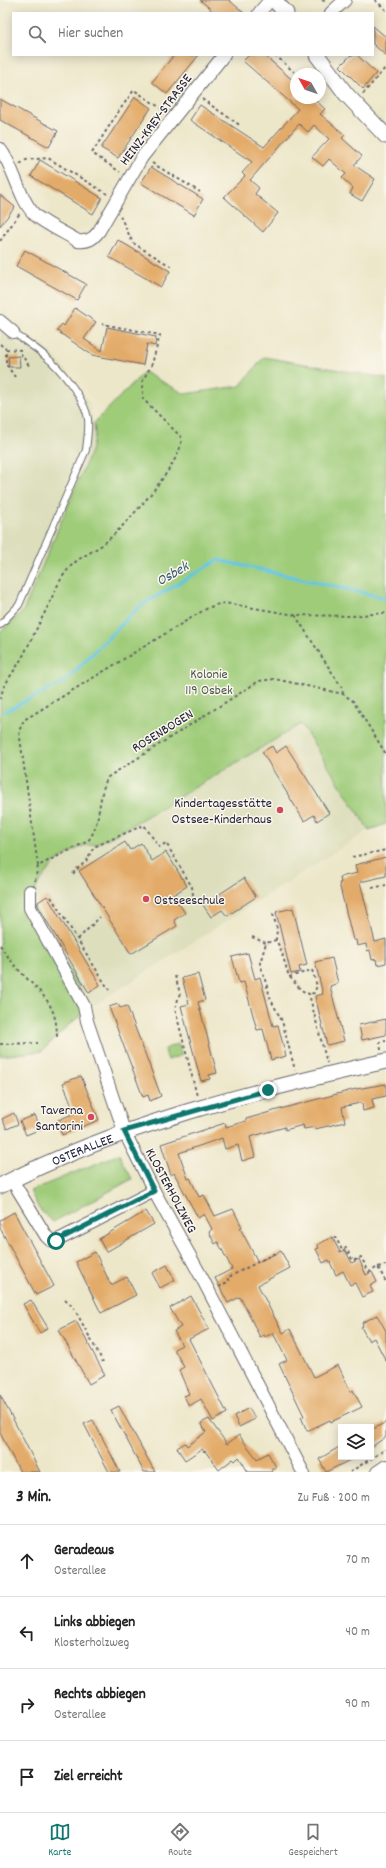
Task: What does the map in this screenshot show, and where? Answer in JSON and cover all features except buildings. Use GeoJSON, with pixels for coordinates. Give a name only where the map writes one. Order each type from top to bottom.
{"type":"FeatureCollection","features":[{"type":"Feature","properties":{"kind":"street"},"geometry":{"type":"LineString","coordinates":[[260,12],[270,0]]}},
{"type":"Feature","properties":{"kind":"street"},"geometry":{"type":"LineString","coordinates":[[274,0],[285,12]]}},
{"type":"Feature","properties":{"kind":"street"},"geometry":{"type":"LineString","coordinates":[[332,12],[345,0]]}},
{"type":"Feature","properties":{"kind":"street","name":"HEINZ-KREY-STRASSE"},"geometry":{"type":"LineString","coordinates":[[28,205],[35,215],[78,242],[85,242],[94,238],[142,157],[223,56]]}},
{"type":"Feature","properties":{"kind":"street"},"geometry":{"type":"LineString","coordinates":[[318,56],[354,104],[386,136]]}},
{"type":"Feature","properties":{"kind":"street"},"geometry":{"type":"LineString","coordinates":[[0,149],[12,168],[28,205]]}},
{"type":"Feature","properties":{"kind":"street"},"geometry":{"type":"LineString","coordinates":[[0,321],[13,332]]}},
{"type":"Feature","properties":{"kind":"street","name":"KLOSTERHOLZWEG"},"geometry":{"type":"LineString","coordinates":[[30,891],[30,908],[84,1006],[86,1021],[124,1131],[154,1191],[182,1241],[303,1472]]}},
{"type":"Feature","properties":{"kind":"street","name":"OSTERALLEE"},"geometry":{"type":"LineString","coordinates":[[154,1191],[56,1241],[50,1240],[46,1236],[6,1183],[124,1131],[298,1081],[386,1061]]}},
{"type":"Feature","properties":{"kind":"street"},"geometry":{"type":"LineString","coordinates":[[377,1472],[386,1466]]}},
{"type":"Feature","properties":{"kind":"lane"},"geometry":{"type":"LineString","coordinates":[[0,625],[19,605],[83,457],[88,436],[88,418],[83,405],[67,380],[46,356],[13,332]]}},
{"type":"Feature","properties":{"kind":"path"},"geometry":{"type":"LineString","coordinates":[[375,0],[386,10]]}},
{"type":"Feature","properties":{"kind":"path"},"geometry":{"type":"LineString","coordinates":[[276,56],[290,68]]}},
{"type":"Feature","properties":{"kind":"path"},"geometry":{"type":"LineString","coordinates":[[354,104],[386,67]]}},
{"type":"Feature","properties":{"kind":"path"},"geometry":{"type":"LineString","coordinates":[[129,178],[92,153],[134,90],[173,117]]}},
{"type":"Feature","properties":{"kind":"path"},"geometry":{"type":"LineString","coordinates":[[192,93],[242,126]]}},
{"type":"Feature","properties":{"kind":"path"},"geometry":{"type":"LineString","coordinates":[[142,157],[200,192]]}},
{"type":"Feature","properties":{"kind":"path"},"geometry":{"type":"LineString","coordinates":[[12,168],[26,160],[48,158],[111,196],[133,243],[172,267]]}},
{"type":"Feature","properties":{"kind":"path"},"geometry":{"type":"LineString","coordinates":[[0,241],[23,208],[28,205]]}},
{"type":"Feature","properties":{"kind":"path"},"geometry":{"type":"LineString","coordinates":[[0,699],[2,688],[22,658],[60,581],[70,567],[106,542],[125,522],[162,479],[174,462],[182,442],[181,436],[143,399],[143,380],[152,364],[160,335],[102,324]]}},
{"type":"Feature","properties":{"kind":"path"},"geometry":{"type":"LineString","coordinates":[[0,344],[6,349],[20,350],[20,354],[30,367]]}},
{"type":"Feature","properties":{"kind":"path"},"geometry":{"type":"LineString","coordinates":[[6,349],[6,364],[15,378]]}},
{"type":"Feature","properties":{"kind":"path"},"geometry":{"type":"LineString","coordinates":[[30,891],[37,875],[38,866],[19,731],[24,720],[197,614],[215,605],[225,603],[295,615],[351,616],[386,613]]}},
{"type":"Feature","properties":{"kind":"path"},"geometry":{"type":"LineString","coordinates":[[295,615],[342,688],[343,694],[353,701],[386,754]]}},
{"type":"Feature","properties":{"kind":"path","name":"ROSENBOGEN"},"geometry":{"type":"LineString","coordinates":[[38,866],[88,840],[94,833],[104,784],[108,777],[259,681],[275,679],[343,694]]}},
{"type":"Feature","properties":{"kind":"path"},"geometry":{"type":"LineString","coordinates":[[73,874],[77,867],[86,862],[90,850],[144,825],[159,847],[166,843],[192,887],[194,903]]}},
{"type":"Feature","properties":{"kind":"path"},"geometry":{"type":"LineString","coordinates":[[352,857],[386,850]]}},
{"type":"Feature","properties":{"kind":"path"},"geometry":{"type":"LineString","coordinates":[[372,888],[386,885]]}},
{"type":"Feature","properties":{"kind":"path"},"geometry":{"type":"LineString","coordinates":[[51,897],[109,990]]}},
{"type":"Feature","properties":{"kind":"path"},"geometry":{"type":"LineString","coordinates":[[273,914],[277,929],[276,940],[281,950],[289,977],[301,990],[309,994],[314,993],[317,986],[312,970],[289,977]]}},
{"type":"Feature","properties":{"kind":"path"},"geometry":{"type":"LineString","coordinates":[[78,939],[100,917]]}},
{"type":"Feature","properties":{"kind":"path"},"geometry":{"type":"LineString","coordinates":[[252,937],[266,943],[276,940]]}},
{"type":"Feature","properties":{"kind":"path"},"geometry":{"type":"LineString","coordinates":[[266,943],[260,963],[271,1000],[282,1021],[298,1081]]}},
{"type":"Feature","properties":{"kind":"path"},"geometry":{"type":"LineString","coordinates":[[0,945],[17,968],[48,1000],[57,1026],[57,1037]]}},
{"type":"Feature","properties":{"kind":"path"},"geometry":{"type":"LineString","coordinates":[[175,976],[180,993],[175,1009],[201,1109]]}},
{"type":"Feature","properties":{"kind":"path"},"geometry":{"type":"LineString","coordinates":[[309,994],[330,1074]]}},
{"type":"Feature","properties":{"kind":"path"},"geometry":{"type":"LineString","coordinates":[[380,1042],[386,1041]]}},
{"type":"Feature","properties":{"kind":"path"},"geometry":{"type":"LineString","coordinates":[[0,1044],[38,1043]]}},
{"type":"Feature","properties":{"kind":"path"},"geometry":{"type":"LineString","coordinates":[[335,1236],[342,1250],[346,1248],[353,1261],[361,1257],[368,1272],[386,1265]]}},
{"type":"Feature","properties":{"kind":"path"},"geometry":{"type":"LineString","coordinates":[[209,1292],[229,1281],[227,1278],[275,1253]]}},
{"type":"Feature","properties":{"kind":"path"},"geometry":{"type":"LineString","coordinates":[[378,1268],[386,1282]]}},
{"type":"Feature","properties":{"kind":"path"},"geometry":{"type":"LineString","coordinates":[[65,1299],[74,1308],[103,1362]]}},
{"type":"Feature","properties":{"kind":"path"},"geometry":{"type":"LineString","coordinates":[[350,1472],[386,1449]]}},
{"type":"Feature","properties":{"kind":"shaded area"},"geometry":{"type":"Polygon","coordinates":[[[0,328],[25,349],[34,339],[50,352],[72,377],[89,403],[95,434],[91,451],[23,612],[0,632],[0,328]]]}},
{"type":"Feature","properties":{"kind":"shaded area","name":"Ostseeschule"},"geometry":{"type":"Polygon","coordinates":[[[301,724],[369,830],[90,1008],[31,901],[38,884],[56,861],[82,846],[96,844],[122,831],[301,724]]]}},
{"type":"Feature","properties":{"kind":"green space","name":"Kolonie 119 Osbek"},"geometry":{"type":"Polygon","coordinates":[[[264,357],[386,378],[386,824],[369,830],[301,724],[122,831],[96,844],[82,846],[56,861],[38,884],[31,902],[90,1008],[70,1024],[42,1051],[0,1056],[0,632],[23,612],[91,451],[95,434],[94,423],[144,372],[185,394],[240,386],[264,357]]]}},
{"type":"Feature","properties":{"kind":"green space"},"geometry":{"type":"Polygon","coordinates":[[[178,1044],[182,1055],[168,1060],[164,1049],[178,1044]]]}},
{"type":"Feature","properties":{"kind":"green space"},"geometry":{"type":"Polygon","coordinates":[[[119,1154],[132,1179],[53,1222],[39,1209],[30,1191],[119,1154]]]}},
{"type":"Feature","properties":{"kind":"waterway","name":"Osbek"},"geometry":{"type":"LineString","coordinates":[[4,712],[65,681],[140,606],[218,560],[386,598]]}},
{"type":"Feature","properties":{"kind":"place","name":"Kindertagesstätte Ostsee-Kinderhaus"},"geometry":{"type":"Point","coordinates":[280,810]}},
{"type":"Feature","properties":{"kind":"place","name":"Ostseeschule"},"geometry":{"type":"Point","coordinates":[146,899]}},
{"type":"Feature","properties":{"kind":"place","name":"Taverna Santorini"},"geometry":{"type":"Point","coordinates":[91,1117]}},
{"type":"Feature","properties":{"kind":"route"},"geometry":{"type":"LineString","coordinates":[[56,1241],[154,1191],[124,1131],[268,1090]]}}]}
